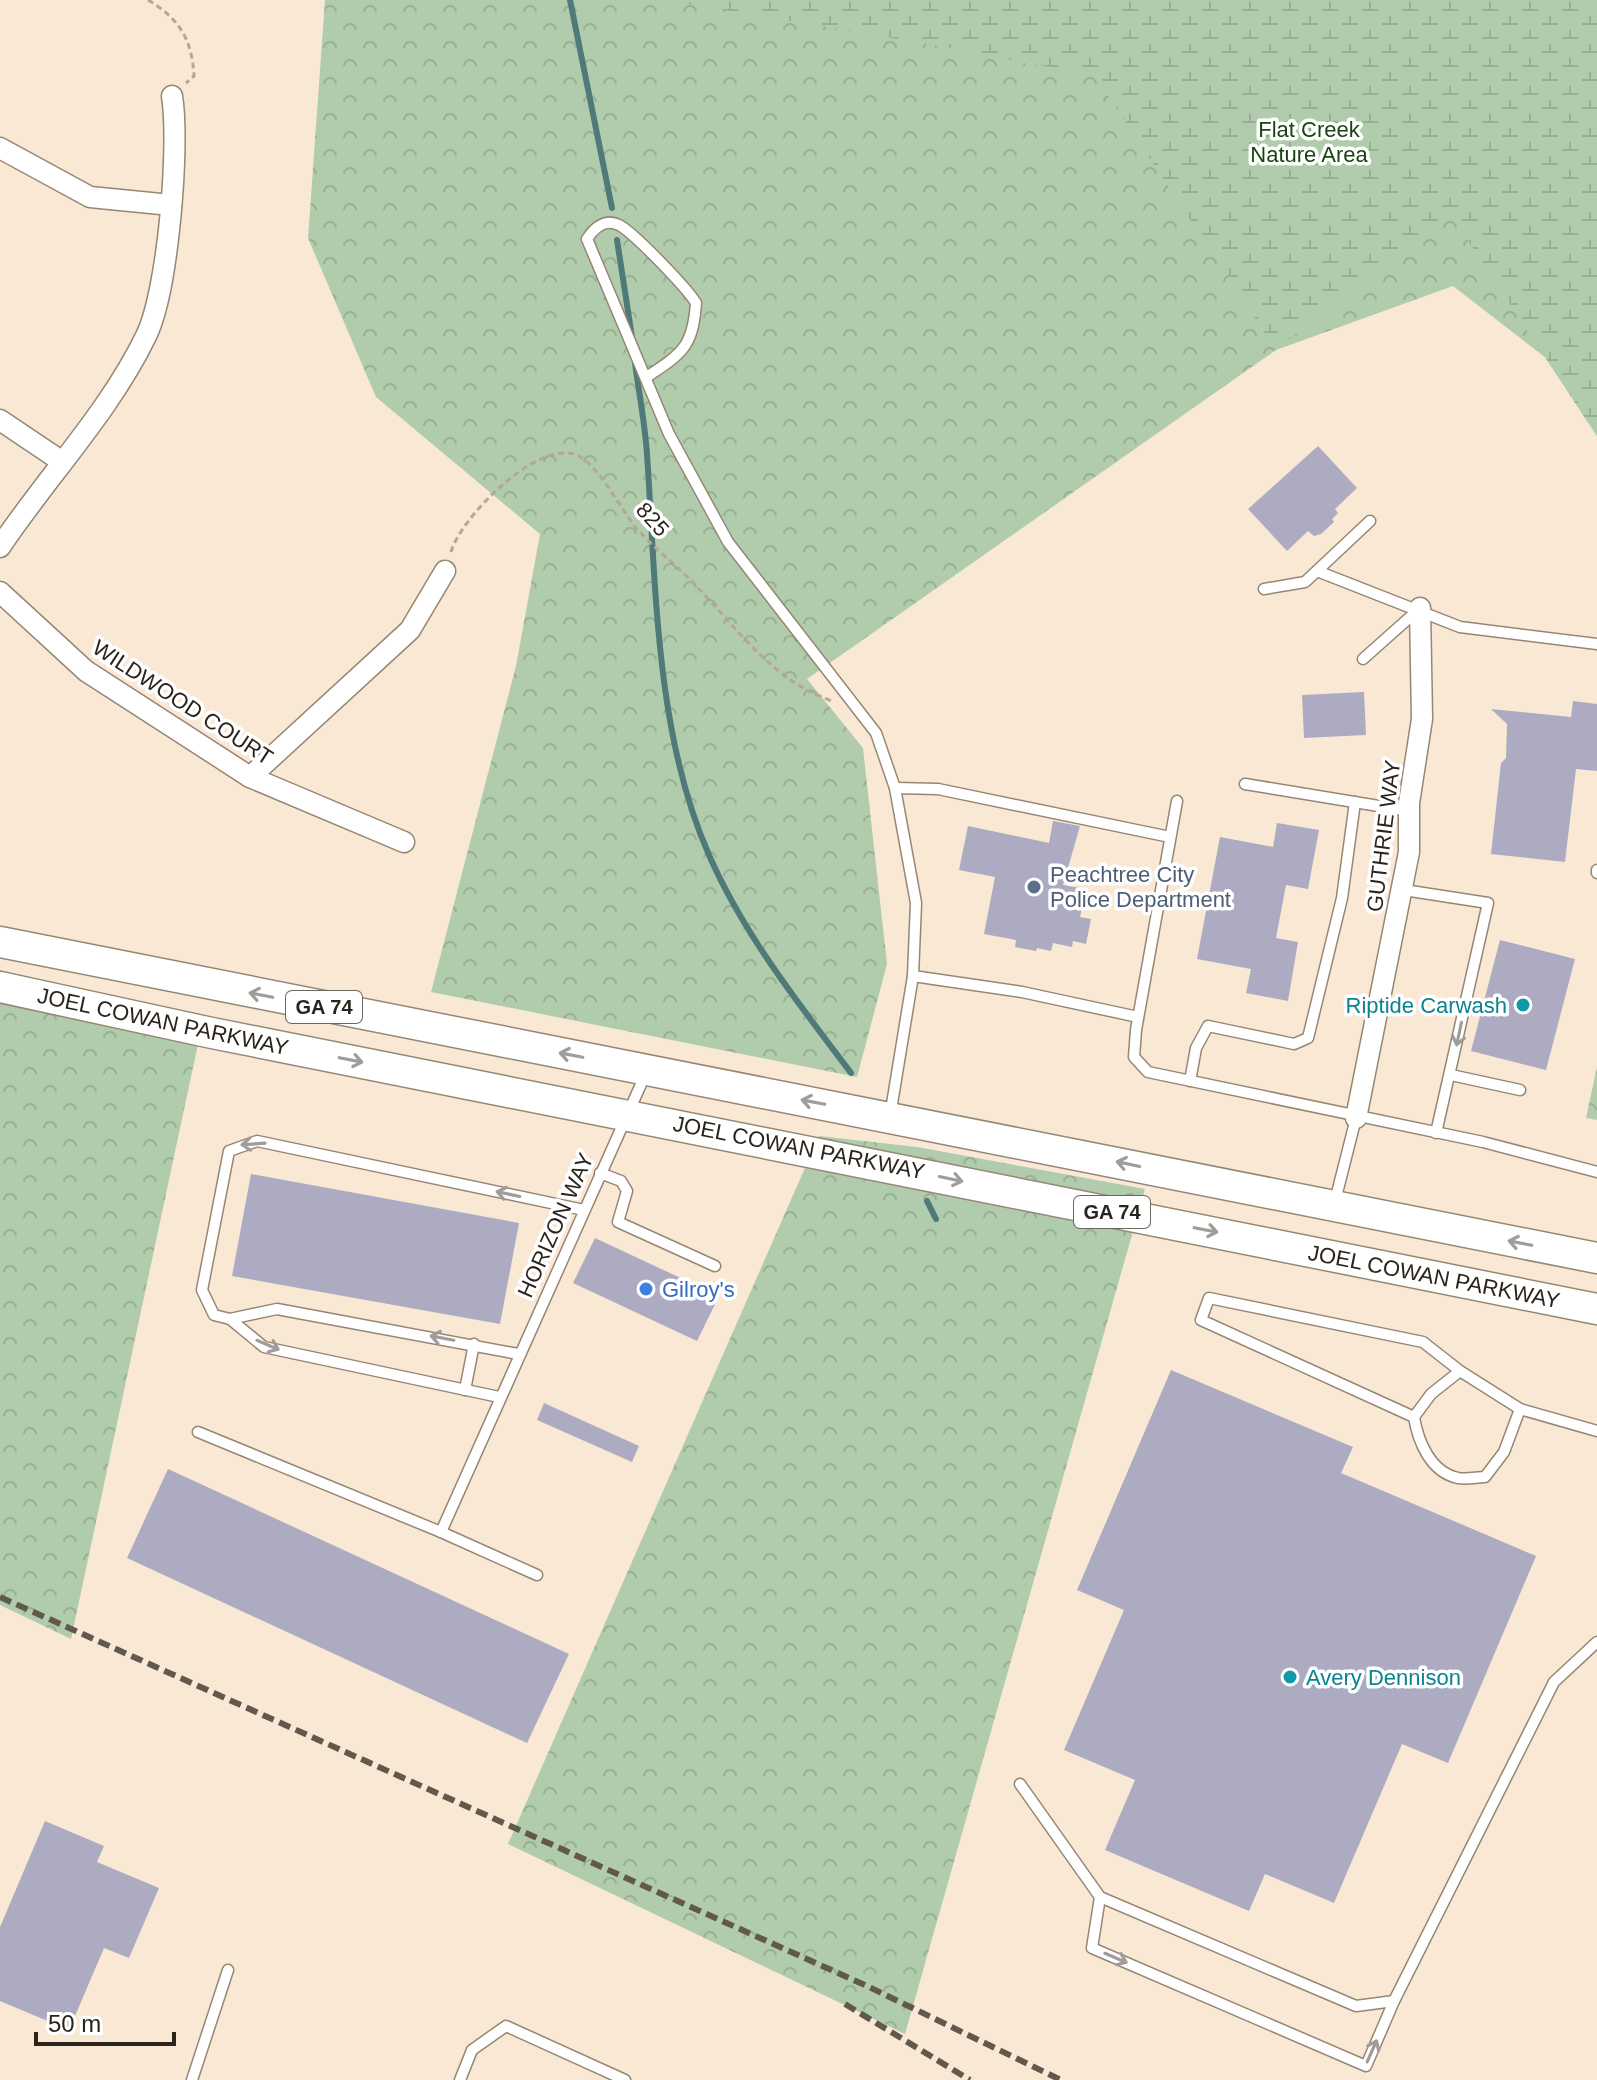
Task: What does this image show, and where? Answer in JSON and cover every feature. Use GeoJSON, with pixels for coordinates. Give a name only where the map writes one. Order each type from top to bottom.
{"type":"FeatureCollection","features":[{"type":"Feature","properties":{"kind":"main road","name":"JOEL COWAN PARKWAY"},"geometry":{"type":"LineString","coordinates":[[0,942],[1597,1258]]}},
{"type":"Feature","properties":{"kind":"main road","name":"JOEL COWAN PARKWAY"},"geometry":{"type":"LineString","coordinates":[[0,987],[212,1033],[628,1113],[1597,1309]]}},
{"type":"Feature","properties":{"kind":"street"},"geometry":{"type":"LineString","coordinates":[[0,547],[129,367],[148,332],[156,306],[171,205],[176,122],[172,96]]}},
{"type":"Feature","properties":{"kind":"street"},"geometry":{"type":"LineString","coordinates":[[0,148],[90,197],[171,205]]}},
{"type":"Feature","properties":{"kind":"street"},"geometry":{"type":"LineString","coordinates":[[0,420],[61,461]]}},
{"type":"Feature","properties":{"kind":"street"},"geometry":{"type":"LineString","coordinates":[[250,777],[410,630],[445,571]]}},
{"type":"Feature","properties":{"kind":"street","name":"WILDWOOD COURT"},"geometry":{"type":"LineString","coordinates":[[0,592],[86,671],[250,777],[404,842]]}},
{"type":"Feature","properties":{"kind":"street","name":"GUTHRIE WAY"},"geometry":{"type":"LineString","coordinates":[[1356,1118],[1404,890],[1409,852],[1409,811],[1422,719],[1420,608]]}},
{"type":"Feature","properties":{"kind":"lane"},"geometry":{"type":"LineString","coordinates":[[648,376],[685,348],[694,335],[696,303],[619,225],[607,223],[592,231],[587,239],[634,355],[648,376],[669,434],[728,542],[876,733],[895,788],[916,903],[913,976],[890,1117]]}},
{"type":"Feature","properties":{"kind":"lane"},"geometry":{"type":"LineString","coordinates":[[1264,589],[1300,584],[1370,521]]}},
{"type":"Feature","properties":{"kind":"lane"},"geometry":{"type":"LineString","coordinates":[[1317,571],[1420,608],[1460,627],[1597,644]]}},
{"type":"Feature","properties":{"kind":"lane"},"geometry":{"type":"LineString","coordinates":[[1363,659],[1420,608]]}},
{"type":"Feature","properties":{"kind":"lane"},"geometry":{"type":"LineString","coordinates":[[1245,784],[1409,811]]}},
{"type":"Feature","properties":{"kind":"lane"},"geometry":{"type":"LineString","coordinates":[[895,788],[938,789],[1170,837]]}},
{"type":"Feature","properties":{"kind":"lane"},"geometry":{"type":"LineString","coordinates":[[1177,801],[1138,1017],[1134,1057],[1148,1072],[1436,1133],[1597,1172]]}},
{"type":"Feature","properties":{"kind":"lane"},"geometry":{"type":"LineString","coordinates":[[1190,1081],[1196,1048],[1208,1026],[1294,1044],[1308,1038],[1342,898],[1355,802]]}},
{"type":"Feature","properties":{"kind":"lane"},"geometry":{"type":"LineString","coordinates":[[1404,890],[1488,903],[1436,1133]]}},
{"type":"Feature","properties":{"kind":"lane"},"geometry":{"type":"LineString","coordinates":[[913,976],[1022,992],[1138,1017]]}},
{"type":"Feature","properties":{"kind":"lane","name":"HORIZON WAY"},"geometry":{"type":"LineString","coordinates":[[441,1532],[518,1354],[648,1070]]}},
{"type":"Feature","properties":{"kind":"lane"},"geometry":{"type":"LineString","coordinates":[[1451,1075],[1520,1090]]}},
{"type":"Feature","properties":{"kind":"lane","name":"GUTHRIE WAY"},"geometry":{"type":"LineString","coordinates":[[1333,1206],[1356,1118]]}},
{"type":"Feature","properties":{"kind":"lane"},"geometry":{"type":"LineString","coordinates":[[499,1397],[264,1347],[230,1319],[214,1315],[202,1290],[224,1163],[229,1151],[241,1144],[257,1141],[584,1210]]}},
{"type":"Feature","properties":{"kind":"lane"},"geometry":{"type":"LineString","coordinates":[[600,1173],[621,1181],[627,1191],[618,1222],[715,1266]]}},
{"type":"Feature","properties":{"kind":"lane"},"geometry":{"type":"LineString","coordinates":[[1414,1417],[1201,1320],[1209,1298],[1423,1342],[1460,1371],[1520,1409],[1597,1431]]}},
{"type":"Feature","properties":{"kind":"lane"},"geometry":{"type":"LineString","coordinates":[[230,1319],[277,1309],[518,1354]]}},
{"type":"Feature","properties":{"kind":"lane"},"geometry":{"type":"LineString","coordinates":[[465,1390],[474,1344]]}},
{"type":"Feature","properties":{"kind":"lane"},"geometry":{"type":"LineString","coordinates":[[1460,1371],[1431,1394],[1414,1417],[1420,1447],[1456,1478],[1485,1477],[1504,1452],[1520,1409]]}},
{"type":"Feature","properties":{"kind":"lane"},"geometry":{"type":"LineString","coordinates":[[198,1432],[537,1575]]}},
{"type":"Feature","properties":{"kind":"lane"},"geometry":{"type":"LineString","coordinates":[[1100,1897],[1092,1948],[1366,2066],[1394,2001],[1554,1682],[1597,1642]]}},
{"type":"Feature","properties":{"kind":"lane"},"geometry":{"type":"LineString","coordinates":[[1020,1784],[1100,1897],[1356,2006],[1394,2001]]}},
{"type":"Feature","properties":{"kind":"lane"},"geometry":{"type":"LineString","coordinates":[[192,2080],[228,1970]]}},
{"type":"Feature","properties":{"kind":"lane"},"geometry":{"type":"LineString","coordinates":[[460,2080],[472,2050],[506,2026],[625,2080]]}},
{"type":"Feature","properties":{"kind":"path"},"geometry":{"type":"LineString","coordinates":[[148,0],[176,23],[192,46],[194,76],[172,96]]}},
{"type":"Feature","properties":{"kind":"path","name":"825"},"geometry":{"type":"LineString","coordinates":[[445,571],[454,541],[500,488],[539,458],[557,452],[577,456],[591,467],[638,529],[776,671],[812,694],[858,710]]}},
{"type":"Feature","properties":{"kind":"green space"},"geometry":{"type":"Polygon","coordinates":[[[325,0],[1597,0],[1597,436],[1546,358],[1453,286],[1276,350],[807,679],[863,748],[887,964],[857,1077],[431,992],[516,666],[540,534],[376,397],[308,238],[325,0]]]}},
{"type":"Feature","properties":{"kind":"green space","name":"Flat Creek Nature Area"},"geometry":{"type":"Polygon","coordinates":[[[663,0],[1597,0],[1597,436],[1449,212],[1276,350],[1093,72],[1033,65],[1005,57],[663,0]]]}},
{"type":"Feature","properties":{"kind":"green space"},"geometry":{"type":"Polygon","coordinates":[[[0,970],[204,1016],[71,1639],[0,1605],[0,970]]]}},
{"type":"Feature","properties":{"kind":"green space"},"geometry":{"type":"Polygon","coordinates":[[[1597,1067],[1597,1120],[1586,1118],[1597,1067]]]}},
{"type":"Feature","properties":{"kind":"green space"},"geometry":{"type":"Polygon","coordinates":[[[819,1136],[917,1147],[1145,1189],[905,2034],[508,1844],[819,1136]]]}},
{"type":"Feature","properties":{"kind":"building"},"geometry":{"type":"Polygon","coordinates":[[[1318,446],[1357,488],[1335,509],[1338,513],[1332,519],[1334,522],[1321,534],[1314,536],[1308,531],[1287,551],[1248,509],[1318,446]]]}},
{"type":"Feature","properties":{"kind":"building"},"geometry":{"type":"Polygon","coordinates":[[[1364,692],[1366,735],[1304,738],[1302,695],[1364,692]]]}},
{"type":"Feature","properties":{"kind":"building"},"geometry":{"type":"Polygon","coordinates":[[[1573,701],[1597,704],[1597,771],[1576,769],[1565,862],[1491,854],[1501,763],[1506,758],[1507,724],[1491,709],[1571,717],[1573,701]]]}},
{"type":"Feature","properties":{"kind":"building","name":"Peachtree City Police Department"},"geometry":{"type":"Polygon","coordinates":[[[1053,821],[1080,826],[1063,885],[1086,889],[1080,917],[1091,919],[1086,944],[1073,941],[1072,947],[1053,943],[1051,951],[1037,948],[1036,951],[1015,947],[1016,940],[984,934],[995,877],[959,870],[968,826],[1049,843],[1053,821]]]}},
{"type":"Feature","properties":{"kind":"building"},"geometry":{"type":"Polygon","coordinates":[[[1277,823],[1319,830],[1308,889],[1286,885],[1276,938],[1298,942],[1288,1001],[1246,993],[1251,969],[1197,959],[1220,837],[1273,847],[1277,823]]]}},
{"type":"Feature","properties":{"kind":"building","name":"Riptide Carwash"},"geometry":{"type":"Polygon","coordinates":[[[1500,940],[1575,959],[1546,1070],[1471,1051],[1500,940]]]}},
{"type":"Feature","properties":{"kind":"building"},"geometry":{"type":"Polygon","coordinates":[[[251,1174],[519,1223],[500,1324],[232,1276],[251,1174]]]}},
{"type":"Feature","properties":{"kind":"building","name":"Gilroy's"},"geometry":{"type":"Polygon","coordinates":[[[595,1238],[719,1296],[697,1341],[573,1283],[595,1238]]]}},
{"type":"Feature","properties":{"kind":"building","name":"Avery Dennison"},"geometry":{"type":"Polygon","coordinates":[[[1171,1370],[1353,1447],[1341,1473],[1536,1556],[1448,1763],[1402,1744],[1334,1903],[1265,1874],[1249,1911],[1105,1850],[1135,1780],[1064,1750],[1124,1610],[1077,1590],[1171,1370]]]}},
{"type":"Feature","properties":{"kind":"building"},"geometry":{"type":"Polygon","coordinates":[[[544,1403],[639,1446],[632,1462],[537,1420],[544,1403]]]}},
{"type":"Feature","properties":{"kind":"building"},"geometry":{"type":"Polygon","coordinates":[[[168,1469],[569,1654],[527,1743],[127,1558],[168,1469]]]}},
{"type":"Feature","properties":{"kind":"building"},"geometry":{"type":"Polygon","coordinates":[[[45,1821],[104,1846],[97,1862],[159,1888],[129,1958],[104,1948],[69,2030],[0,2001],[0,1927],[45,1821]]]}},
{"type":"Feature","properties":{"kind":"waterway"},"geometry":{"type":"LineString","coordinates":[[570,0],[612,208]]}},
{"type":"Feature","properties":{"kind":"waterway"},"geometry":{"type":"LineString","coordinates":[[617,240],[632,337]]}},
{"type":"Feature","properties":{"kind":"waterway"},"geometry":{"type":"LineString","coordinates":[[635,363],[646,443],[661,658],[668,709],[691,808],[709,855],[739,913],[774,968],[851,1073]]}},
{"type":"Feature","properties":{"kind":"waterway"},"geometry":{"type":"LineString","coordinates":[[927,1201],[936,1219]]}},
{"type":"Feature","properties":{"kind":"railway"},"geometry":{"type":"LineString","coordinates":[[0,1597],[867,1986],[1061,2080]]}},
{"type":"Feature","properties":{"kind":"railway"},"geometry":{"type":"LineString","coordinates":[[845,2004],[970,2080]]}},
{"type":"Feature","properties":{"kind":"place","name":"Peachtree City Police Department"},"geometry":{"type":"Point","coordinates":[1034,887]}},
{"type":"Feature","properties":{"kind":"place","name":"Riptide Carwash"},"geometry":{"type":"Point","coordinates":[1523,1005]}},
{"type":"Feature","properties":{"kind":"place","name":"Gilroy's"},"geometry":{"type":"Point","coordinates":[646,1289]}},
{"type":"Feature","properties":{"kind":"place","name":"Avery Dennison"},"geometry":{"type":"Point","coordinates":[1290,1677]}}]}
